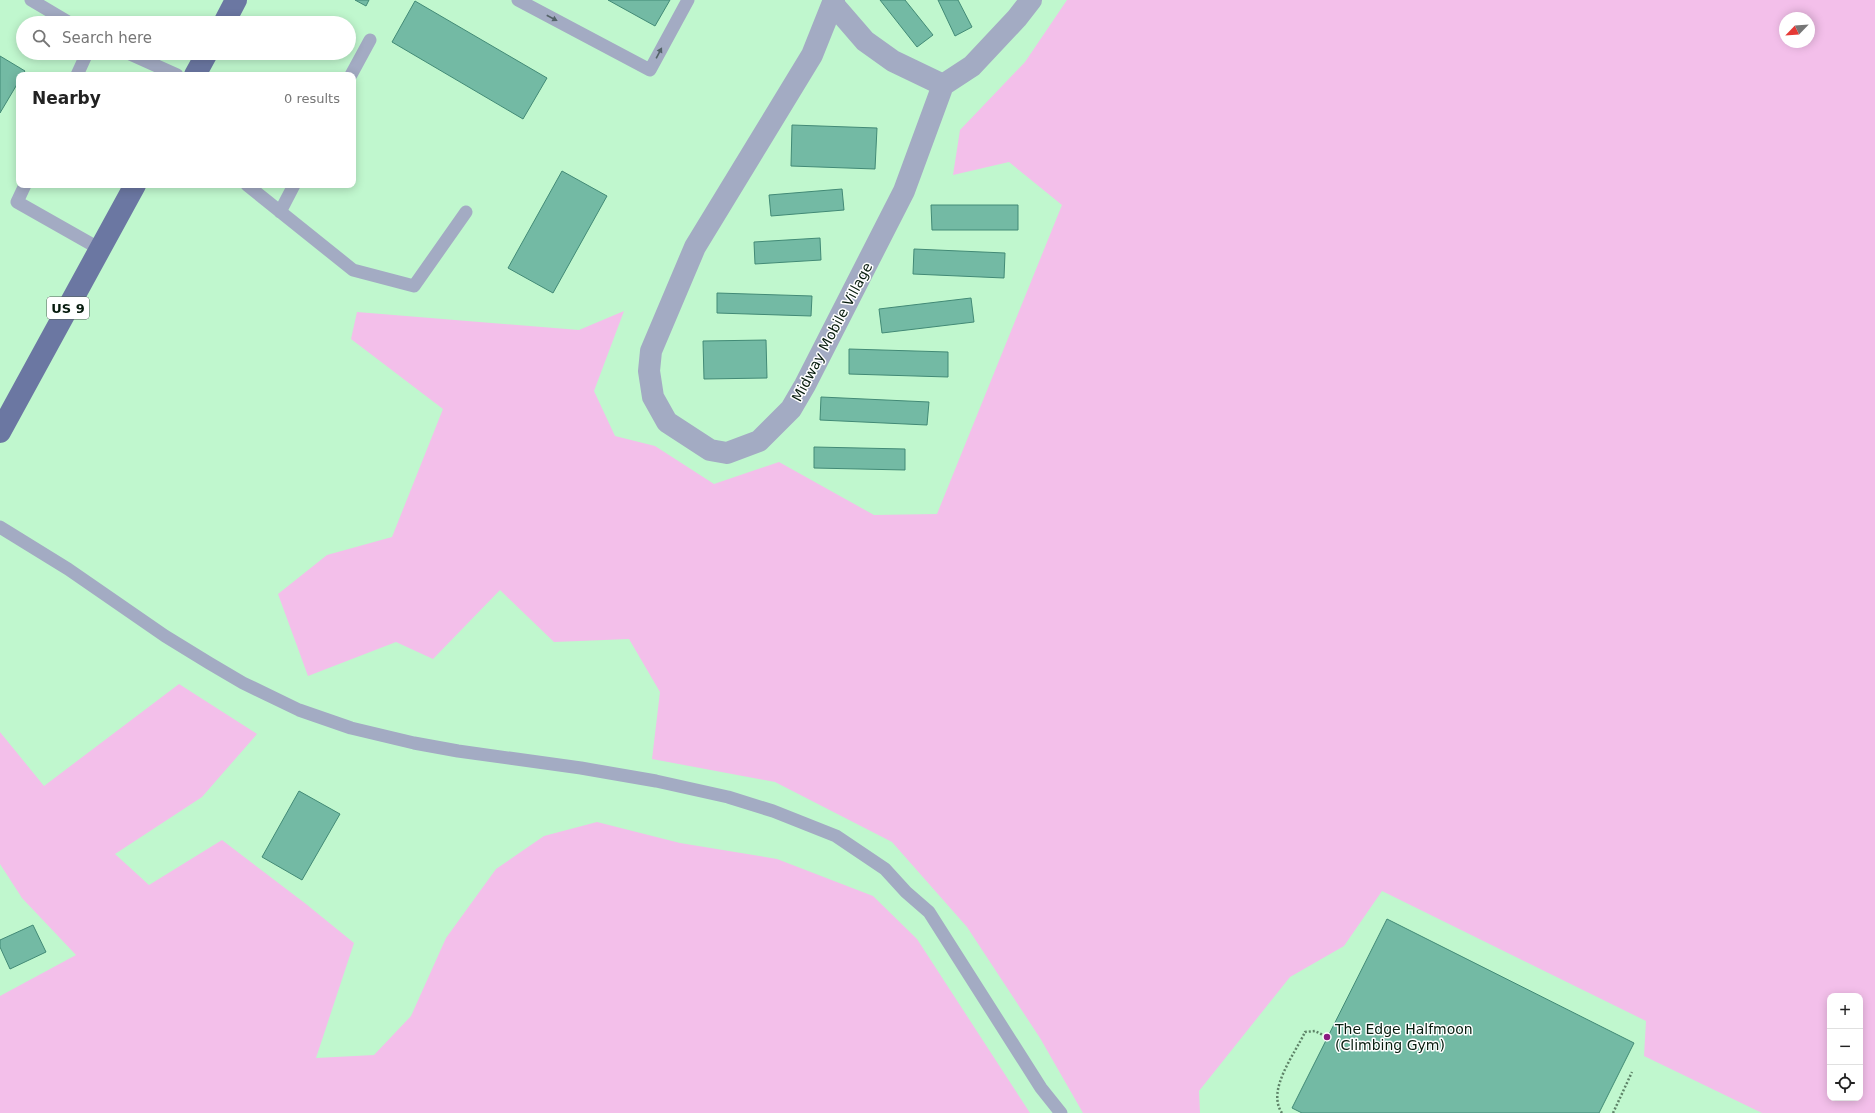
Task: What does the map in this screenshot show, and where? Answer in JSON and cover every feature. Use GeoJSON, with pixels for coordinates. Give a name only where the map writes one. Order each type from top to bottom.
{"type":"FeatureCollection","features":[{"type":"Feature","properties":{"kind":"main road"},"geometry":{"type":"LineString","coordinates":[[228,16],[236,0]]}},
{"type":"Feature","properties":{"kind":"main road"},"geometry":{"type":"LineString","coordinates":[[197,72],[203,60]]}},
{"type":"Feature","properties":{"kind":"main road","name":"US 9"},"geometry":{"type":"LineString","coordinates":[[0,432],[133,188]]}},
{"type":"Feature","properties":{"kind":"street"},"geometry":{"type":"LineString","coordinates":[[943,85],[972,66],[1017,18],[1031,0]]}},
{"type":"Feature","properties":{"kind":"street","name":"Midway Mobile Village"},"geometry":{"type":"LineString","coordinates":[[833,2],[865,41],[893,61],[943,85],[904,191],[809,378],[791,408],[759,441],[727,453],[710,450],[667,422],[653,397],[649,371],[651,351],[695,247],[812,55],[833,2]]}},
{"type":"Feature","properties":{"kind":"lane"},"geometry":{"type":"LineString","coordinates":[[31,0],[58,16]]}},
{"type":"Feature","properties":{"kind":"lane"},"geometry":{"type":"LineString","coordinates":[[518,0],[650,70],[688,0]]}},
{"type":"Feature","properties":{"kind":"lane"},"geometry":{"type":"LineString","coordinates":[[353,72],[370,40]]}},
{"type":"Feature","properties":{"kind":"lane"},"geometry":{"type":"LineString","coordinates":[[78,72],[84,60]]}},
{"type":"Feature","properties":{"kind":"lane"},"geometry":{"type":"LineString","coordinates":[[144,60],[170,72]]}},
{"type":"Feature","properties":{"kind":"lane"},"geometry":{"type":"LineString","coordinates":[[23,188],[16,202],[100,249]]}},
{"type":"Feature","properties":{"kind":"lane"},"geometry":{"type":"LineString","coordinates":[[251,188],[353,270],[414,286],[466,212]]}},
{"type":"Feature","properties":{"kind":"lane"},"geometry":{"type":"LineString","coordinates":[[280,212],[292,188]]}},
{"type":"Feature","properties":{"kind":"lane"},"geometry":{"type":"LineString","coordinates":[[0,527],[68,569],[165,636],[209,663],[269,696],[322,718],[351,728],[458,751],[582,768],[656,781],[728,797],[836,836],[885,869],[906,892],[929,912],[1041,1088],[1061,1113]]}},
{"type":"Feature","properties":{"kind":"path"},"geometry":{"type":"LineString","coordinates":[[1282,1113],[1276,1100],[1278,1085],[1305,1032],[1314,1031],[1327,1037]]}},
{"type":"Feature","properties":{"kind":"path"},"geometry":{"type":"LineString","coordinates":[[1613,1113],[1632,1072]]}},
{"type":"Feature","properties":{"kind":"shaded area"},"geometry":{"type":"Polygon","coordinates":[[[1067,0],[1875,0],[1875,1113],[1762,1113],[1644,1056],[1646,1021],[1382,891],[1344,946],[1290,977],[1199,1091],[1200,1113],[1083,1113],[1040,1038],[967,927],[892,842],[775,782],[652,759],[660,692],[629,639],[554,642],[500,590],[433,659],[396,642],[308,676],[278,594],[327,555],[392,537],[443,409],[351,339],[357,312],[579,330],[624,311],[594,391],[615,436],[655,446],[714,484],[779,462],[874,515],[937,514],[1062,205],[1009,162],[953,175],[960,130],[1025,62],[1067,0]]]}},
{"type":"Feature","properties":{"kind":"shaded area"},"geometry":{"type":"Polygon","coordinates":[[[179,684],[257,734],[202,797],[115,854],[149,885],[222,840],[306,904],[354,943],[316,1058],[374,1055],[411,1016],[446,938],[496,869],[544,836],[597,822],[680,843],[777,859],[873,896],[917,939],[1030,1113],[0,1113],[0,996],[76,955],[22,898],[0,864],[0,732],[44,786],[179,684]]]}},
{"type":"Feature","properties":{"kind":"building"},"geometry":{"type":"Polygon","coordinates":[[[355,0],[369,0],[366,6],[355,0]]]}},
{"type":"Feature","properties":{"kind":"building"},"geometry":{"type":"Polygon","coordinates":[[[608,0],[670,0],[655,26],[608,0]]]}},
{"type":"Feature","properties":{"kind":"building"},"geometry":{"type":"Polygon","coordinates":[[[880,0],[905,0],[933,35],[917,47],[880,0]]]}},
{"type":"Feature","properties":{"kind":"building"},"geometry":{"type":"Polygon","coordinates":[[[938,0],[958,0],[972,27],[955,36],[938,0]]]}},
{"type":"Feature","properties":{"kind":"building"},"geometry":{"type":"Polygon","coordinates":[[[415,1],[547,78],[523,119],[392,42],[415,1]]]}},
{"type":"Feature","properties":{"kind":"building"},"geometry":{"type":"Polygon","coordinates":[[[0,56],[25,71],[16,72],[16,86],[0,113],[0,56]]]}},
{"type":"Feature","properties":{"kind":"building"},"geometry":{"type":"Polygon","coordinates":[[[792,125],[877,128],[875,169],[791,166],[792,125]]]}},
{"type":"Feature","properties":{"kind":"building"},"geometry":{"type":"Polygon","coordinates":[[[562,171],[607,196],[553,293],[508,268],[562,171]]]}},
{"type":"Feature","properties":{"kind":"building"},"geometry":{"type":"Polygon","coordinates":[[[842,189],[844,210],[771,216],[769,195],[842,189]]]}},
{"type":"Feature","properties":{"kind":"building"},"geometry":{"type":"Polygon","coordinates":[[[931,205],[1018,205],[1018,230],[932,230],[931,205]]]}},
{"type":"Feature","properties":{"kind":"building"},"geometry":{"type":"Polygon","coordinates":[[[820,238],[821,260],[755,264],[754,242],[820,238]]]}},
{"type":"Feature","properties":{"kind":"building"},"geometry":{"type":"Polygon","coordinates":[[[914,249],[1005,253],[1004,278],[913,274],[914,249]]]}},
{"type":"Feature","properties":{"kind":"building"},"geometry":{"type":"Polygon","coordinates":[[[717,293],[812,296],[811,316],[717,313],[717,293]]]}},
{"type":"Feature","properties":{"kind":"building"},"geometry":{"type":"Polygon","coordinates":[[[971,298],[974,322],[882,333],[879,309],[971,298]]]}},
{"type":"Feature","properties":{"kind":"building"},"geometry":{"type":"Polygon","coordinates":[[[766,340],[767,378],[704,379],[703,341],[766,340]]]}},
{"type":"Feature","properties":{"kind":"building"},"geometry":{"type":"Polygon","coordinates":[[[849,349],[948,352],[948,377],[849,374],[849,349]]]}},
{"type":"Feature","properties":{"kind":"building"},"geometry":{"type":"Polygon","coordinates":[[[821,397],[929,402],[927,425],[820,420],[821,397]]]}},
{"type":"Feature","properties":{"kind":"building"},"geometry":{"type":"Polygon","coordinates":[[[814,447],[905,449],[905,470],[814,468],[814,447]]]}},
{"type":"Feature","properties":{"kind":"building"},"geometry":{"type":"Polygon","coordinates":[[[299,791],[340,814],[302,880],[262,857],[299,791]]]}},
{"type":"Feature","properties":{"kind":"building"},"geometry":{"type":"Polygon","coordinates":[[[1387,919],[1634,1043],[1599,1113],[1302,1113],[1292,1108],[1387,919]]]}},
{"type":"Feature","properties":{"kind":"building"},"geometry":{"type":"Polygon","coordinates":[[[33,925],[46,952],[10,969],[0,947],[0,940],[33,925]]]}},
{"type":"Feature","properties":{"kind":"place","name":"The Edge Halfmoon (Climbing Gym)"},"geometry":{"type":"Point","coordinates":[1327,1037]}}]}
